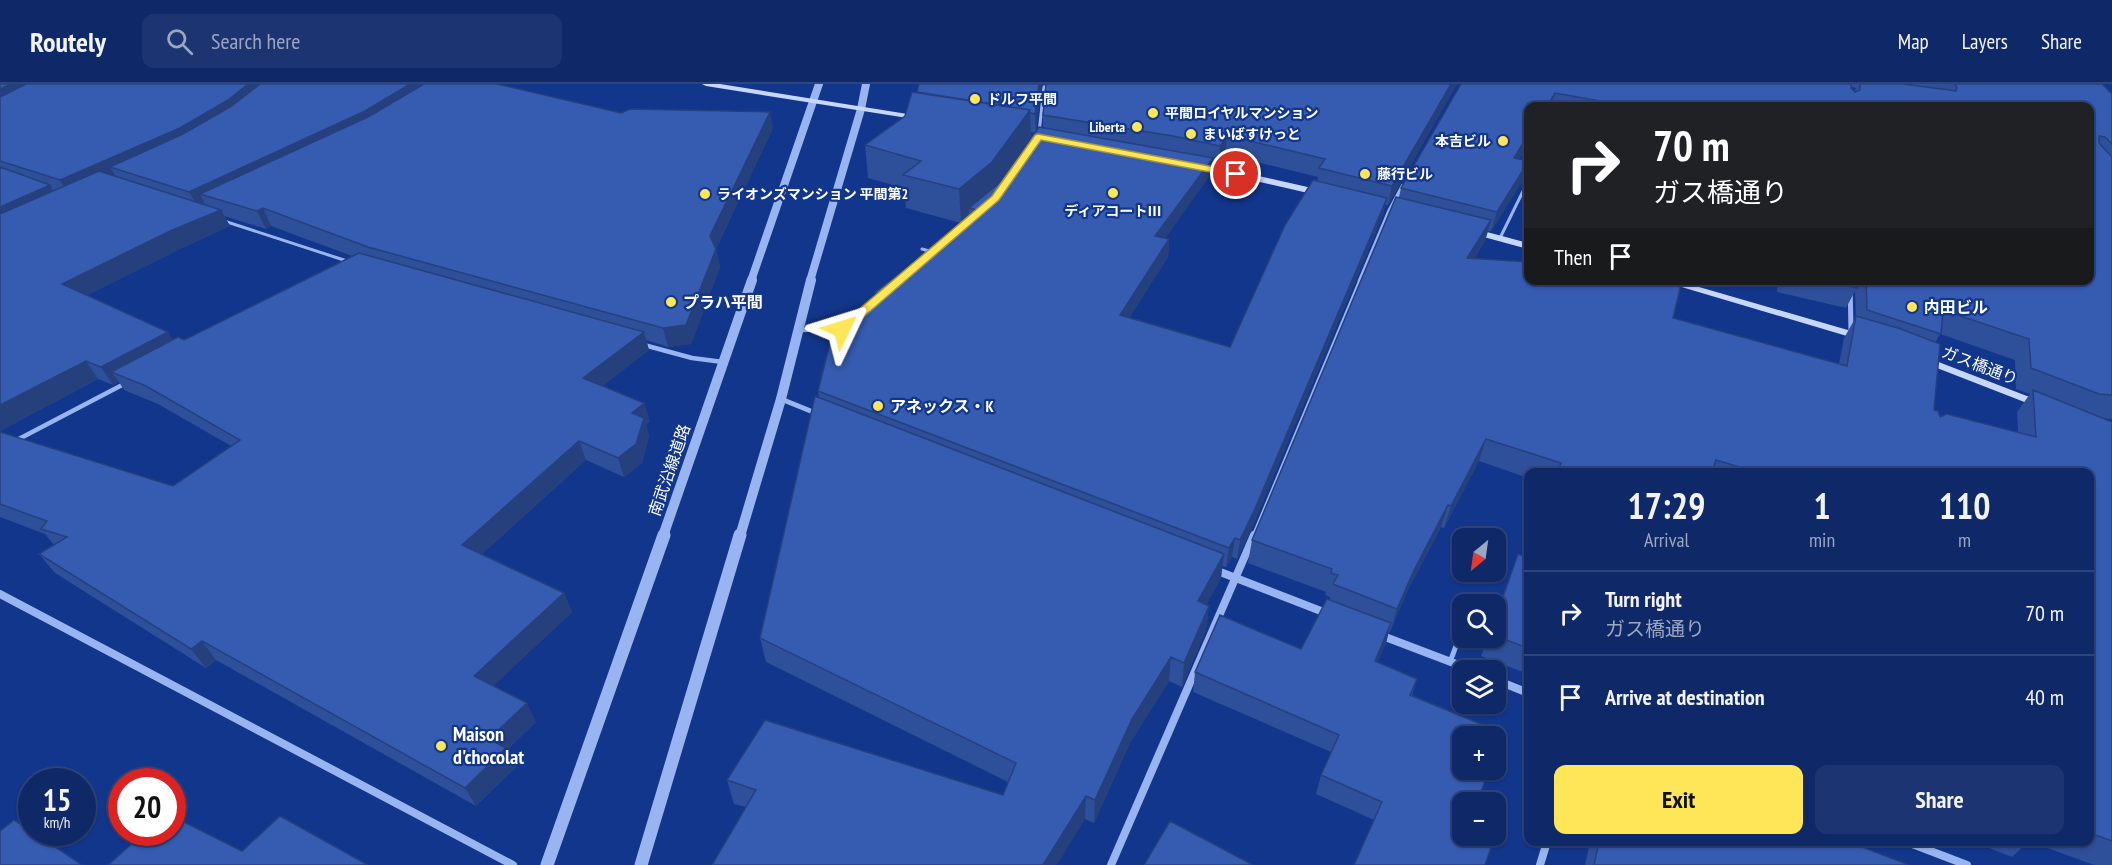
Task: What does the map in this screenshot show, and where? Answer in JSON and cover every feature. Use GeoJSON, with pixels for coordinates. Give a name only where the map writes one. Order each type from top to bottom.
{"type":"FeatureCollection","features":[{"type":"Feature","properties":{"kind":"main road"},"geometry":{"type":"LineString","coordinates":[[706,84],[928,120]]}},
{"type":"Feature","properties":{"kind":"main road"},"geometry":{"type":"LineString","coordinates":[[1028,135],[1050,139]]}},
{"type":"Feature","properties":{"kind":"main road"},"geometry":{"type":"LineString","coordinates":[[1182,162],[1328,195]]}},
{"type":"Feature","properties":{"kind":"main road"},"geometry":{"type":"LineString","coordinates":[[1386,209],[1401,212]]}},
{"type":"Feature","properties":{"kind":"main road"},"geometry":{"type":"LineString","coordinates":[[1466,230],[1524,245]]}},
{"type":"Feature","properties":{"kind":"main road"},"geometry":{"type":"LineString","coordinates":[[1682,285],[1871,340]]}},
{"type":"Feature","properties":{"kind":"main road","name":"ガス橋通り"},"geometry":{"type":"LineString","coordinates":[[1915,356],[1936,368],[2057,411]]}},
{"type":"Feature","properties":{"kind":"street","name":"南武沿線道路"},"geometry":{"type":"LineString","coordinates":[[547,865],[819,84]]}},
{"type":"Feature","properties":{"kind":"street"},"geometry":{"type":"LineString","coordinates":[[641,865],[781,399],[866,84]]}},
{"type":"Feature","properties":{"kind":"street"},"geometry":{"type":"LineString","coordinates":[[1111,865],[1236,578],[1386,209],[1407,179]]}},
{"type":"Feature","properties":{"kind":"street"},"geometry":{"type":"LineString","coordinates":[[1850,285],[1851,333]]}},
{"type":"Feature","properties":{"kind":"street"},"geometry":{"type":"LineString","coordinates":[[781,399],[825,416]]}},
{"type":"Feature","properties":{"kind":"street"},"geometry":{"type":"LineString","coordinates":[[1202,565],[1333,616]]}},
{"type":"Feature","properties":{"kind":"street"},"geometry":{"type":"LineString","coordinates":[[0,594],[513,865]]}},
{"type":"Feature","properties":{"kind":"street"},"geometry":{"type":"LineString","coordinates":[[1376,633],[1450,662]]}},
{"type":"Feature","properties":{"kind":"street"},"geometry":{"type":"LineString","coordinates":[[1506,684],[1524,691]]}},
{"type":"Feature","properties":{"kind":"street"},"geometry":{"type":"LineString","coordinates":[[1540,865],[1546,846]]}},
{"type":"Feature","properties":{"kind":"street"},"geometry":{"type":"LineString","coordinates":[[1918,846],[1968,865]]}},
{"type":"Feature","properties":{"kind":"lane"},"geometry":{"type":"LineString","coordinates":[[1038,137],[1044,87],[1053,86]]}},
{"type":"Feature","properties":{"kind":"lane"},"geometry":{"type":"LineString","coordinates":[[1500,238],[1524,189]]}},
{"type":"Feature","properties":{"kind":"lane"},"geometry":{"type":"LineString","coordinates":[[924,259],[978,213]]}},
{"type":"Feature","properties":{"kind":"lane"},"geometry":{"type":"LineString","coordinates":[[221,220],[355,263],[345,269]]}},
{"type":"Feature","properties":{"kind":"lane"},"geometry":{"type":"LineString","coordinates":[[922,249],[933,252]]}},
{"type":"Feature","properties":{"kind":"lane"},"geometry":{"type":"LineString","coordinates":[[798,330],[842,329],[869,306]]}},
{"type":"Feature","properties":{"kind":"lane"},"geometry":{"type":"LineString","coordinates":[[636,343],[692,358],[723,362]]}},
{"type":"Feature","properties":{"kind":"lane"},"geometry":{"type":"LineString","coordinates":[[7,446],[125,383]]}},
{"type":"Feature","properties":{"kind":"lane"},"geometry":{"type":"LineString","coordinates":[[1450,662],[1455,648]]}},
{"type":"Feature","properties":{"kind":"building"},"geometry":{"type":"Polygon","coordinates":[[[0,84],[10,84],[0,89],[0,84]]]}},
{"type":"Feature","properties":{"kind":"building"},"geometry":{"type":"Polygon","coordinates":[[[26,84],[248,84],[228,100],[180,128],[60,180],[0,161],[0,97],[26,84]]]}},
{"type":"Feature","properties":{"kind":"building"},"geometry":{"type":"Polygon","coordinates":[[[260,84],[410,84],[365,111],[189,192],[110,167],[183,134],[232,106],[260,84]]]}},
{"type":"Feature","properties":{"kind":"building"},"geometry":{"type":"Polygon","coordinates":[[[424,84],[497,84],[621,113],[630,109],[770,112],[710,236],[716,249],[686,325],[663,328],[368,247],[263,208],[257,211],[200,194],[368,117],[424,84]]]}},
{"type":"Feature","properties":{"kind":"building","name":"ドルフ平間"},"geometry":{"type":"Polygon","coordinates":[[[919,84],[1039,84],[1035,114],[1030,113],[1030,110],[917,92],[919,84]]]}},
{"type":"Feature","properties":{"kind":"building"},"geometry":{"type":"Polygon","coordinates":[[[1046,84],[1451,84],[1392,186],[1319,168],[1325,159],[1242,139],[1227,137],[1220,146],[1043,115],[1046,84]]]}},
{"type":"Feature","properties":{"kind":"building"},"geometry":{"type":"Polygon","coordinates":[[[1461,84],[1851,84],[1855,92],[1860,90],[1860,84],[1903,84],[1956,91],[1957,87],[1954,84],[2102,84],[2112,94],[2112,144],[2105,137],[2099,136],[2099,143],[2112,157],[2112,395],[2099,394],[2031,368],[2029,339],[1943,310],[1941,334],[1867,310],[1866,285],[2094,285],[2094,102],[1606,102],[1555,93],[1549,102],[1524,102],[1524,142],[1514,158],[1524,160],[1524,168],[1497,212],[1401,188],[1461,84]]]}},
{"type":"Feature","properties":{"kind":"building"},"geometry":{"type":"Polygon","coordinates":[[[912,92],[1030,110],[992,162],[959,189],[903,175],[921,161],[865,145],[905,116],[912,92]]]}},
{"type":"Feature","properties":{"kind":"building"},"geometry":{"type":"Polygon","coordinates":[[[1039,127],[1213,158],[1155,236],[1169,239],[1120,315],[1230,347],[1285,225],[1313,180],[1387,198],[1254,511],[1240,540],[1235,538],[1229,548],[818,391],[830,343],[881,293],[875,292],[984,212],[969,208],[998,184],[1039,127]]]}},
{"type":"Feature","properties":{"kind":"building"},"geometry":{"type":"Polygon","coordinates":[[[0,167],[50,185],[0,207],[0,167]]]}},
{"type":"Feature","properties":{"kind":"building"},"geometry":{"type":"Polygon","coordinates":[[[99,171],[221,210],[170,231],[62,284],[168,332],[101,367],[86,361],[0,405],[0,214],[99,171]]]}},
{"type":"Feature","properties":{"kind":"building"},"geometry":{"type":"Polygon","coordinates":[[[1396,197],[1491,220],[1467,258],[1524,262],[1524,285],[1681,285],[1673,318],[1847,366],[1856,316],[1901,329],[1940,344],[1934,410],[1938,411],[1940,417],[1947,414],[2036,437],[2033,390],[2112,422],[2112,841],[2094,834],[2094,468],[1743,468],[1716,460],[1713,468],[1559,468],[1561,463],[1486,439],[1451,506],[1448,505],[1414,570],[1397,609],[1333,584],[1338,575],[1331,573],[1332,569],[1252,540],[1396,197]]]}},
{"type":"Feature","properties":{"kind":"building"},"geometry":{"type":"Polygon","coordinates":[[[359,253],[644,332],[583,378],[644,403],[632,413],[644,418],[636,444],[618,458],[579,441],[462,545],[564,593],[474,676],[527,703],[489,739],[506,748],[465,788],[202,641],[191,649],[39,554],[67,537],[41,529],[47,521],[0,504],[0,432],[173,486],[240,440],[146,386],[111,372],[178,337],[184,340],[359,253]]]}},
{"type":"Feature","properties":{"kind":"building"},"geometry":{"type":"Polygon","coordinates":[[[815,396],[1224,554],[1198,601],[1209,606],[1184,663],[1171,657],[1132,719],[1095,800],[1086,796],[1043,865],[712,865],[756,790],[727,780],[765,720],[1003,795],[1016,763],[760,638],[815,396]]]}},
{"type":"Feature","properties":{"kind":"building"},"geometry":{"type":"Polygon","coordinates":[[[1524,553],[1524,646],[1506,640],[1506,594],[1504,594],[1518,554],[1523,556],[1524,553]]]}},
{"type":"Feature","properties":{"kind":"building"},"geometry":{"type":"Polygon","coordinates":[[[1327,599],[1391,623],[1375,661],[1417,679],[1410,695],[1486,726],[1452,726],[1452,780],[1485,780],[1481,792],[1452,792],[1452,846],[1492,846],[1485,865],[1354,865],[1382,802],[1321,775],[1339,735],[1195,672],[1220,615],[1301,649],[1327,599]]]}},
{"type":"Feature","properties":{"kind":"building"},"geometry":{"type":"Polygon","coordinates":[[[280,816],[368,865],[108,865],[129,846],[186,846],[186,823],[242,851],[280,816]]]}},
{"type":"Feature","properties":{"kind":"building"},"geometry":{"type":"Polygon","coordinates":[[[14,820],[18,822],[18,846],[54,846],[82,865],[0,865],[0,831],[14,820]]]}},
{"type":"Feature","properties":{"kind":"building"},"geometry":{"type":"Polygon","coordinates":[[[1170,821],[1253,865],[1144,865],[1170,821]]]}},
{"type":"Feature","properties":{"kind":"building"},"geometry":{"type":"Polygon","coordinates":[[[1598,846],[1859,846],[1909,865],[1594,865],[1598,846]]]}},
{"type":"Feature","properties":{"kind":"place","name":"ドルフ平間"},"geometry":{"type":"Point","coordinates":[975,99]}},
{"type":"Feature","properties":{"kind":"place","name":"平間ロイヤルマンション"},"geometry":{"type":"Point","coordinates":[1153,113]}},
{"type":"Feature","properties":{"kind":"place","name":"Liberta"},"geometry":{"type":"Point","coordinates":[1137,127]}},
{"type":"Feature","properties":{"kind":"place","name":"まいばすけっと"},"geometry":{"type":"Point","coordinates":[1191,134]}},
{"type":"Feature","properties":{"kind":"place","name":"本吉ビル"},"geometry":{"type":"Point","coordinates":[1503,141]}},
{"type":"Feature","properties":{"kind":"place","name":"藤行ビル"},"geometry":{"type":"Point","coordinates":[1365,174]}},
{"type":"Feature","properties":{"kind":"place","name":"ディアコートⅢ"},"geometry":{"type":"Point","coordinates":[1113,193]}},
{"type":"Feature","properties":{"kind":"place","name":"ライオンズマンション 平間第2"},"geometry":{"type":"Point","coordinates":[705,194]}},
{"type":"Feature","properties":{"kind":"place","name":"プラハ平間"},"geometry":{"type":"Point","coordinates":[671,302]}},
{"type":"Feature","properties":{"kind":"place","name":"内田ビル"},"geometry":{"type":"Point","coordinates":[1912,307]}},
{"type":"Feature","properties":{"kind":"place","name":"アネックス・K"},"geometry":{"type":"Point","coordinates":[878,406]}},
{"type":"Feature","properties":{"kind":"place","name":"Maison d'chocolat"},"geometry":{"type":"Point","coordinates":[441,746]}},
{"type":"Feature","properties":{"kind":"route"},"geometry":{"type":"LineString","coordinates":[[842,329],[996,198],[1038,137],[1172,160],[1236,174]]}}]}
